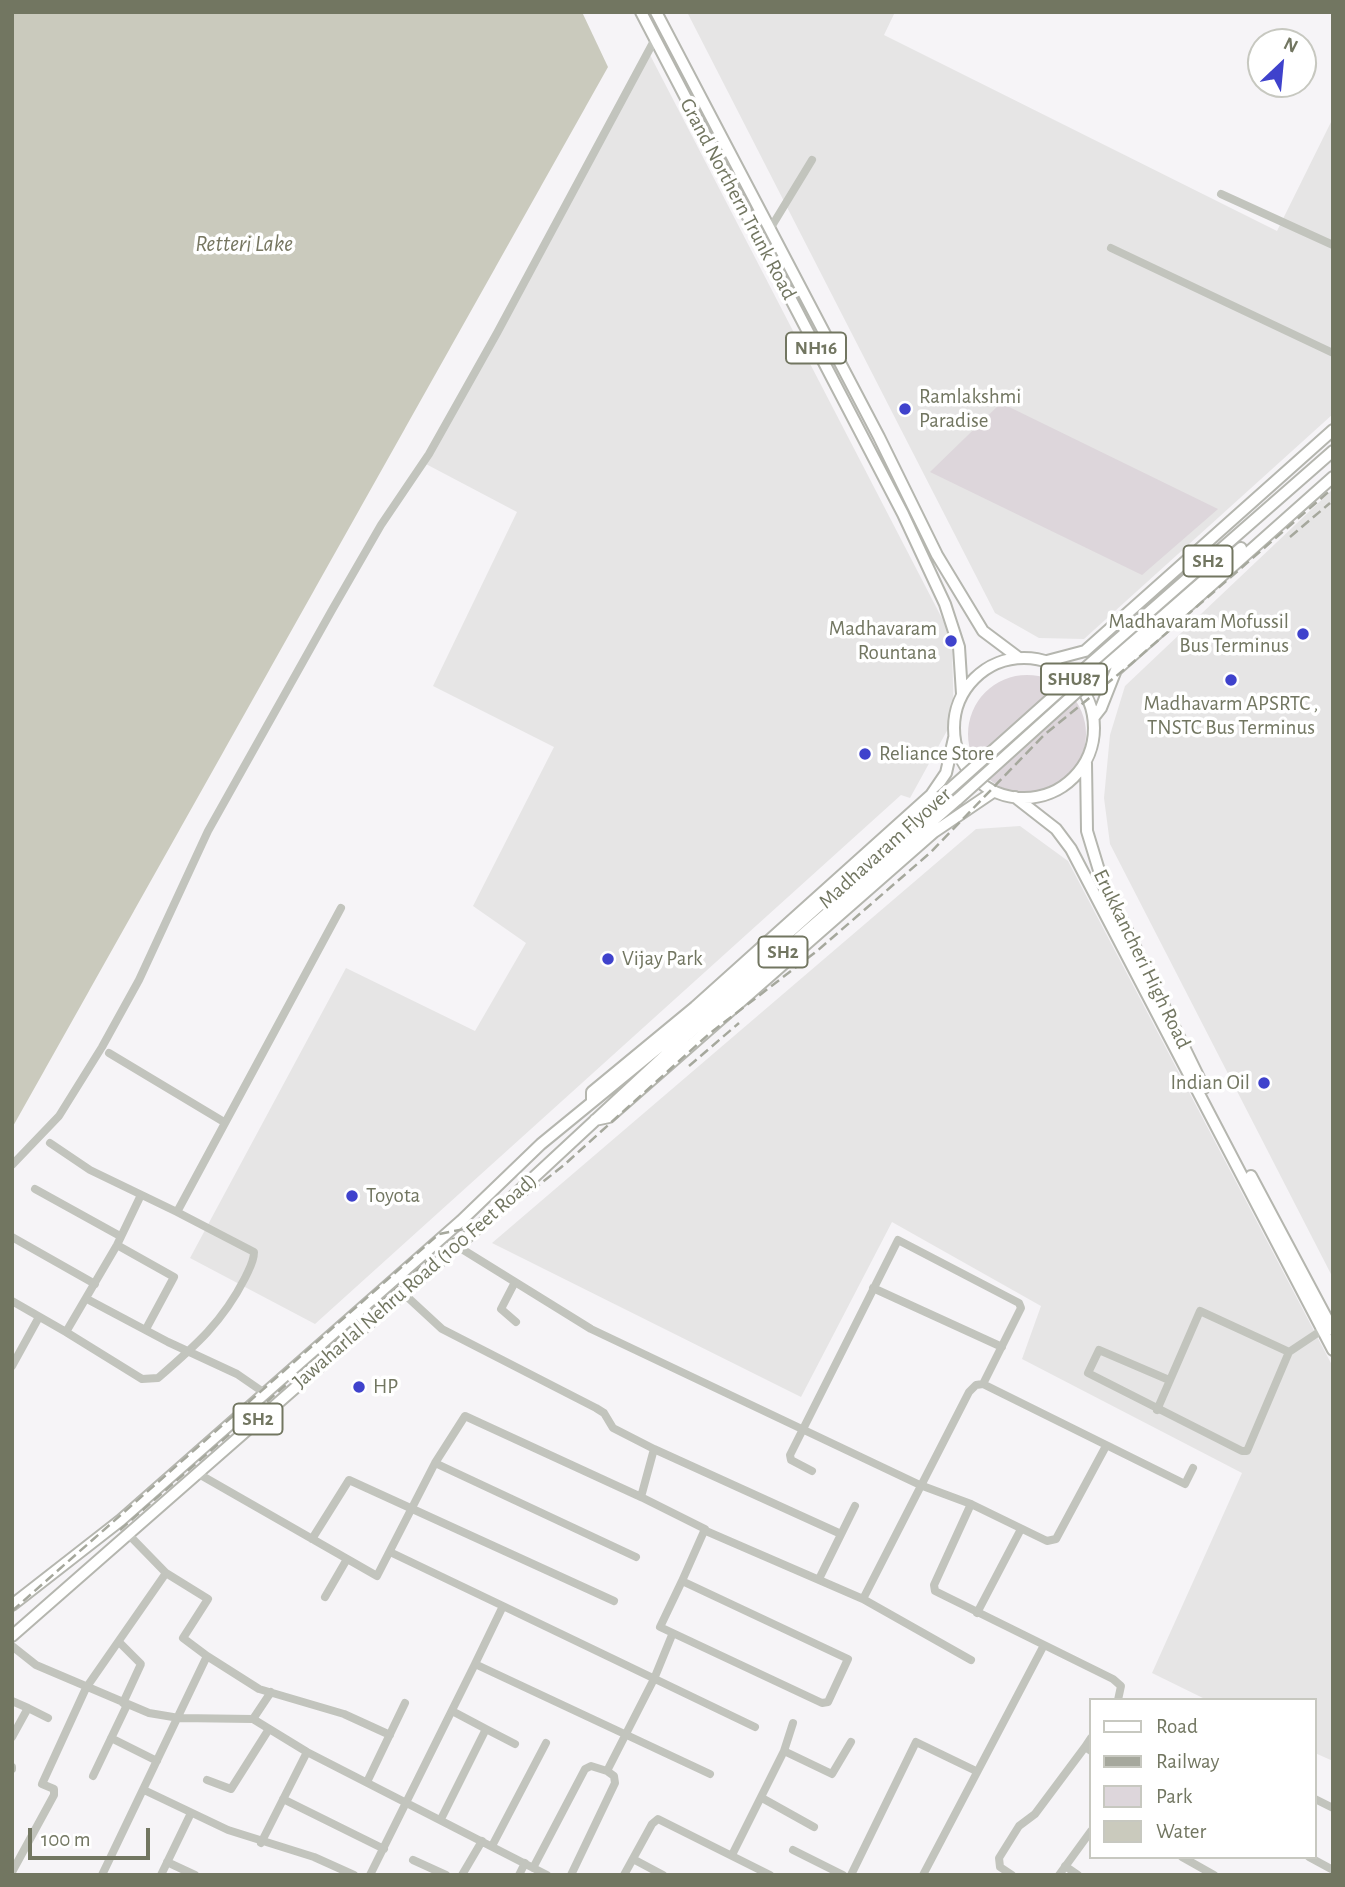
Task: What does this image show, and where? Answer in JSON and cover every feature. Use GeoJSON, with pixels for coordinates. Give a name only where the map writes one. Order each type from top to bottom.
{"type":"FeatureCollection","features":[{"type":"Feature","properties":{"kind":"main road","name":"Grand Northern Trunk Road"},"geometry":{"type":"LineString","coordinates":[[640,12],[903,514],[945,604],[959,647],[962,694]]}},
{"type":"Feature","properties":{"kind":"main road","name":"NH16"},"geometry":{"type":"LineString","coordinates":[[656,12],[880,437],[937,555],[984,631],[1019,658]]}},
{"type":"Feature","properties":{"kind":"main road"},"geometry":{"type":"LineString","coordinates":[[1047,662],[1085,651],[1333,430]]}},
{"type":"Feature","properties":{"kind":"main road","name":"Madhavaram Flyover"},"geometry":{"type":"LineString","coordinates":[[592,1102],[684,1027],[1333,451]]}},
{"type":"Feature","properties":{"kind":"main road","name":"Madhavaram Flyover"},"geometry":{"type":"LineString","coordinates":[[596,1119],[1333,468]]}},
{"type":"Feature","properties":{"kind":"main road"},"geometry":{"type":"LineString","coordinates":[[1094,717],[1101,708],[1116,670],[1333,477]]}},
{"type":"Feature","properties":{"kind":"main road","name":"SHU87"},"geometry":{"type":"LineString","coordinates":[[962,694],[977,676],[997,663],[1019,658],[1047,662],[1064,670],[1079,683],[1089,699],[1094,717],[1094,741],[1086,763],[1073,780],[1056,792],[1035,798],[993,792]]}},
{"type":"Feature","properties":{"kind":"main road"},"geometry":{"type":"LineString","coordinates":[[592,1102],[593,1092],[695,1007],[931,795],[946,773],[954,738],[954,716],[962,694]]}},
{"type":"Feature","properties":{"kind":"main road"},"geometry":{"type":"LineString","coordinates":[[596,1119],[609,1117],[933,832],[993,792],[968,769],[954,738]]}},
{"type":"Feature","properties":{"kind":"main road","name":"Erukkancheri High Road"},"geometry":{"type":"LineString","coordinates":[[1086,763],[1087,831],[1101,877],[1327,1330]]}},
{"type":"Feature","properties":{"kind":"main road","name":"SHU87"},"geometry":{"type":"LineString","coordinates":[[1015,797],[1039,813],[1064,840],[1327,1330],[1333,1350]]}},
{"type":"Feature","properties":{"kind":"main road"},"geometry":{"type":"LineString","coordinates":[[1064,840],[1087,831]]}},
{"type":"Feature","properties":{"kind":"main road","name":"Jawaharlal Nehru Road (100 Feet Road)"},"geometry":{"type":"LineString","coordinates":[[12,1605],[121,1520],[592,1102]]}},
{"type":"Feature","properties":{"kind":"main road","name":"Jawaharlal Nehru Road (100 Feet Road)"},"geometry":{"type":"LineString","coordinates":[[12,1636],[457,1246],[596,1119]]}},
{"type":"Feature","properties":{"kind":"street"},"geometry":{"type":"LineString","coordinates":[[12,1165],[59,1116],[102,1047],[139,980],[208,831],[338,600],[411,481],[559,222],[654,39]]}},
{"type":"Feature","properties":{"kind":"street"},"geometry":{"type":"LineString","coordinates":[[770,229],[812,160]]}},
{"type":"Feature","properties":{"kind":"street"},"geometry":{"type":"LineString","coordinates":[[1221,194],[1333,245]]}},
{"type":"Feature","properties":{"kind":"street"},"geometry":{"type":"LineString","coordinates":[[1111,248],[1333,352]]}},
{"type":"Feature","properties":{"kind":"street"},"geometry":{"type":"LineString","coordinates":[[177,1212],[341,908]]}},
{"type":"Feature","properties":{"kind":"street"},"geometry":{"type":"LineString","coordinates":[[109,1053],[224,1122]]}},
{"type":"Feature","properties":{"kind":"street"},"geometry":{"type":"LineString","coordinates":[[12,1301],[142,1379],[151,1381],[188,1351],[226,1312],[254,1259],[254,1252],[177,1212],[140,1197],[90,1170],[50,1143]]}},
{"type":"Feature","properties":{"kind":"street"},"geometry":{"type":"LineString","coordinates":[[35,1189],[121,1236]]}},
{"type":"Feature","properties":{"kind":"street"},"geometry":{"type":"LineString","coordinates":[[66,1332],[117,1245],[140,1197]]}},
{"type":"Feature","properties":{"kind":"street"},"geometry":{"type":"LineString","coordinates":[[12,1237],[95,1284]]}},
{"type":"Feature","properties":{"kind":"street"},"geometry":{"type":"LineString","coordinates":[[812,1471],[791,1460],[802,1428],[896,1242],[901,1241],[1019,1303],[1021,1308],[983,1384]]}},
{"type":"Feature","properties":{"kind":"street"},"geometry":{"type":"LineString","coordinates":[[117,1245],[174,1278],[146,1329]]}},
{"type":"Feature","properties":{"kind":"street"},"geometry":{"type":"LineString","coordinates":[[457,1246],[590,1329],[919,1485],[971,1504],[1047,1541],[1056,1539],[1106,1446]]}},
{"type":"Feature","properties":{"kind":"street"},"geometry":{"type":"LineString","coordinates":[[515,1282],[501,1309],[516,1322]]}},
{"type":"Feature","properties":{"kind":"street"},"geometry":{"type":"LineString","coordinates":[[873,1288],[1002,1347]]}},
{"type":"Feature","properties":{"kind":"street"},"geometry":{"type":"LineString","coordinates":[[403,1293],[442,1329],[596,1408],[604,1413],[613,1428],[841,1534]]}},
{"type":"Feature","properties":{"kind":"street"},"geometry":{"type":"LineString","coordinates":[[87,1299],[237,1374],[266,1394]]}},
{"type":"Feature","properties":{"kind":"street"},"geometry":{"type":"LineString","coordinates":[[1157,1409],[1200,1311],[1289,1352]]}},
{"type":"Feature","properties":{"kind":"street"},"geometry":{"type":"LineString","coordinates":[[13,1363],[39,1317]]}},
{"type":"Feature","properties":{"kind":"street"},"geometry":{"type":"LineString","coordinates":[[1169,1380],[1104,1350],[1096,1353],[1088,1371],[1091,1376],[1242,1451],[1247,1451],[1289,1352],[1327,1330]]}},
{"type":"Feature","properties":{"kind":"street"},"geometry":{"type":"LineString","coordinates":[[863,1599],[919,1485],[969,1392],[976,1385],[983,1384],[1185,1484],[1193,1468]]}},
{"type":"Feature","properties":{"kind":"street"},"geometry":{"type":"LineString","coordinates":[[197,1473],[377,1576],[435,1463],[465,1416],[703,1525],[706,1531],[863,1599],[971,1660]]}},
{"type":"Feature","properties":{"kind":"street"},"geometry":{"type":"LineString","coordinates":[[640,1497],[654,1449]]}},
{"type":"Feature","properties":{"kind":"street"},"geometry":{"type":"LineString","coordinates":[[435,1463],[636,1557]]}},
{"type":"Feature","properties":{"kind":"street"},"geometry":{"type":"LineString","coordinates":[[312,1539],[349,1480],[614,1601]]}},
{"type":"Feature","properties":{"kind":"street"},"geometry":{"type":"LineString","coordinates":[[971,1504],[934,1585],[938,1594],[1113,1679],[1121,1686],[1118,1698]]}},
{"type":"Feature","properties":{"kind":"street"},"geometry":{"type":"LineString","coordinates":[[820,1580],[855,1506]]}},
{"type":"Feature","properties":{"kind":"street"},"geometry":{"type":"LineString","coordinates":[[977,1613],[1021,1529]]}},
{"type":"Feature","properties":{"kind":"street"},"geometry":{"type":"LineString","coordinates":[[682,1581],[844,1656],[849,1662],[830,1699],[822,1703],[672,1635],[660,1625],[706,1531]]}},
{"type":"Feature","properties":{"kind":"street"},"geometry":{"type":"LineString","coordinates":[[128,1534],[166,1573],[208,1599],[183,1638],[250,1684],[344,1714],[390,1735]]}},
{"type":"Feature","properties":{"kind":"street"},"geometry":{"type":"LineString","coordinates":[[390,1552],[755,1727]]}},
{"type":"Feature","properties":{"kind":"street"},"geometry":{"type":"LineString","coordinates":[[325,1597],[347,1559]]}},
{"type":"Feature","properties":{"kind":"street"},"geometry":{"type":"LineString","coordinates":[[12,1872],[54,1795],[54,1789],[42,1784],[86,1688],[166,1573]]}},
{"type":"Feature","properties":{"kind":"street"},"geometry":{"type":"LineString","coordinates":[[370,1875],[454,1712],[503,1606]]}},
{"type":"Feature","properties":{"kind":"street"},"geometry":{"type":"LineString","coordinates":[[607,1771],[654,1679],[672,1635]]}},
{"type":"Feature","properties":{"kind":"street"},"geometry":{"type":"LineString","coordinates":[[93,1776],[141,1664],[119,1642]]}},
{"type":"Feature","properties":{"kind":"street"},"geometry":{"type":"LineString","coordinates":[[12,1646],[36,1665],[149,1713],[179,1718],[253,1719],[307,1752],[547,1875]]}},
{"type":"Feature","properties":{"kind":"street"},"geometry":{"type":"LineString","coordinates":[[923,1875],[1044,1646]]}},
{"type":"Feature","properties":{"kind":"street"},"geometry":{"type":"LineString","coordinates":[[102,1875],[208,1656]]}},
{"type":"Feature","properties":{"kind":"street"},"geometry":{"type":"LineString","coordinates":[[475,1664],[710,1774]]}},
{"type":"Feature","properties":{"kind":"street"},"geometry":{"type":"LineString","coordinates":[[253,1719],[271,1692]]}},
{"type":"Feature","properties":{"kind":"street"},"geometry":{"type":"LineString","coordinates":[[12,1701],[48,1718]]}},
{"type":"Feature","properties":{"kind":"street"},"geometry":{"type":"LineString","coordinates":[[367,1782],[404,1703]]}},
{"type":"Feature","properties":{"kind":"street"},"geometry":{"type":"LineString","coordinates":[[12,1737],[28,1709]]}},
{"type":"Feature","properties":{"kind":"street"},"geometry":{"type":"LineString","coordinates":[[454,1712],[515,1744]]}},
{"type":"Feature","properties":{"kind":"street"},"geometry":{"type":"LineString","coordinates":[[732,1854],[784,1751],[793,1723]]}},
{"type":"Feature","properties":{"kind":"street"},"geometry":{"type":"LineString","coordinates":[[207,1780],[231,1789],[269,1729]]}},
{"type":"Feature","properties":{"kind":"street"},"geometry":{"type":"LineString","coordinates":[[441,1819],[486,1729]]}},
{"type":"Feature","properties":{"kind":"street"},"geometry":{"type":"LineString","coordinates":[[111,1738],[157,1761]]}},
{"type":"Feature","properties":{"kind":"street"},"geometry":{"type":"LineString","coordinates":[[784,1751],[832,1774],[851,1742]]}},
{"type":"Feature","properties":{"kind":"street"},"geometry":{"type":"LineString","coordinates":[[851,1875],[916,1742],[976,1771]]}},
{"type":"Feature","properties":{"kind":"street"},"geometry":{"type":"LineString","coordinates":[[492,1846],[546,1743]]}},
{"type":"Feature","properties":{"kind":"street"},"geometry":{"type":"LineString","coordinates":[[1012,1875],[1000,1867],[999,1858],[1019,1826],[1035,1814],[1088,1749]]}},
{"type":"Feature","properties":{"kind":"street"},"geometry":{"type":"LineString","coordinates":[[261,1843],[307,1752]]}},
{"type":"Feature","properties":{"kind":"street"},"geometry":{"type":"LineString","coordinates":[[519,1875],[529,1866],[585,1769],[591,1766],[607,1771],[614,1776],[615,1783],[571,1875]]}},
{"type":"Feature","properties":{"kind":"street"},"geometry":{"type":"LineString","coordinates":[[144,1790],[261,1843],[314,1857],[354,1875]]}},
{"type":"Feature","properties":{"kind":"street"},"geometry":{"type":"LineString","coordinates":[[762,1798],[814,1827]]}},
{"type":"Feature","properties":{"kind":"street"},"geometry":{"type":"LineString","coordinates":[[283,1799],[384,1849]]}},
{"type":"Feature","properties":{"kind":"street"},"geometry":{"type":"LineString","coordinates":[[1317,1800],[1333,1808]]}},
{"type":"Feature","properties":{"kind":"street"},"geometry":{"type":"LineString","coordinates":[[161,1875],[191,1813]]}},
{"type":"Feature","properties":{"kind":"street"},"geometry":{"type":"LineString","coordinates":[[624,1875],[652,1824],[658,1819],[770,1875]]}},
{"type":"Feature","properties":{"kind":"street"},"geometry":{"type":"LineString","coordinates":[[1059,1875],[1090,1832]]}},
{"type":"Feature","properties":{"kind":"street"},"geometry":{"type":"LineString","coordinates":[[462,1875],[482,1841]]}},
{"type":"Feature","properties":{"kind":"street"},"geometry":{"type":"LineString","coordinates":[[793,1850],[843,1875]]}},
{"type":"Feature","properties":{"kind":"street"},"geometry":{"type":"LineString","coordinates":[[633,1859],[663,1875]]}},
{"type":"Feature","properties":{"kind":"street"},"geometry":{"type":"LineString","coordinates":[[1186,1859],[1214,1875]]}},
{"type":"Feature","properties":{"kind":"street"},"geometry":{"type":"LineString","coordinates":[[1313,1859],[1333,1870]]}},
{"type":"Feature","properties":{"kind":"street"},"geometry":{"type":"LineString","coordinates":[[413,1860],[446,1875]]}},
{"type":"Feature","properties":{"kind":"street"},"geometry":{"type":"LineString","coordinates":[[167,1862],[195,1875]]}},
{"type":"Feature","properties":{"kind":"street"},"geometry":{"type":"LineString","coordinates":[[1065,1866],[1078,1875]]}},
{"type":"Feature","properties":{"kind":"shaded area"},"geometry":{"type":"Polygon","coordinates":[[[687,12],[895,12],[884,35],[1277,231],[1333,118],[1333,414],[1084,639],[1039,638],[995,613],[687,12]]]}},
{"type":"Feature","properties":{"kind":"shaded area"},"geometry":{"type":"Polygon","coordinates":[[[649,53],[947,628],[948,643],[952,650],[954,718],[910,798],[901,795],[315,1324],[190,1258],[346,968],[475,1031],[526,943],[473,906],[554,747],[433,686],[517,512],[424,463],[649,53]]]}},
{"type":"Feature","properties":{"kind":"shaded area"},"geometry":{"type":"Polygon","coordinates":[[[1333,489],[1333,1278],[1110,844],[1104,798],[1110,735],[1125,686],[1333,489]]]}},
{"type":"Feature","properties":{"kind":"shaded area"},"geometry":{"type":"Polygon","coordinates":[[[1020,826],[1068,861],[1333,1367],[1333,1761],[1317,1754],[1317,1698],[1203,1698],[1152,1673],[1242,1473],[1022,1359],[1041,1306],[892,1222],[801,1397],[492,1243],[976,829],[1020,826]]]}},
{"type":"Feature","properties":{"kind":"green space"},"geometry":{"type":"Polygon","coordinates":[[[1001,403],[1218,509],[1142,575],[930,472],[1001,403]]]}},
{"type":"Feature","properties":{"kind":"green space"},"geometry":{"type":"Polygon","coordinates":[[[1027,675],[1050,679],[1069,692],[1082,711],[1086,734],[1082,757],[1069,776],[1050,789],[1027,793],[1004,789],[985,776],[972,757],[968,734],[972,711],[985,692],[1004,679],[1027,675]]]}},
{"type":"Feature","properties":{"kind":"water","name":"Retteri Lake"},"geometry":{"type":"Polygon","coordinates":[[[12,12],[582,12],[608,67],[12,1128],[12,12]]]}},
{"type":"Feature","properties":{"kind":"railway"},"geometry":{"type":"LineString","coordinates":[[12,1611],[439,1234],[490,1224],[564,1165],[709,1034],[817,951],[931,852],[1044,735],[1131,664],[1333,488]]}},
{"type":"Feature","properties":{"kind":"railway"},"geometry":{"type":"LineString","coordinates":[[1290,537],[1330,503]]}},
{"type":"Feature","properties":{"kind":"railway"},"geometry":{"type":"LineString","coordinates":[[689,1066],[739,1023]]}},
{"type":"Feature","properties":{"kind":"railway"},"geometry":{"type":"LineString","coordinates":[[120,1530],[453,1239],[465,1236]]}},
{"type":"Feature","properties":{"kind":"place","name":"Ramlakshmi Paradise"},"geometry":{"type":"Point","coordinates":[905,409]}},
{"type":"Feature","properties":{"kind":"place","name":"Madhavaram Mofussil Bus Terminus"},"geometry":{"type":"Point","coordinates":[1303,634]}},
{"type":"Feature","properties":{"kind":"place","name":"Madhavaram Rountana"},"geometry":{"type":"Point","coordinates":[951,641]}},
{"type":"Feature","properties":{"kind":"place","name":"Madhavarm APSRTC , TNSTC Bus Terminus"},"geometry":{"type":"Point","coordinates":[1231,680]}},
{"type":"Feature","properties":{"kind":"place","name":"Reliance Store"},"geometry":{"type":"Point","coordinates":[865,754]}},
{"type":"Feature","properties":{"kind":"place","name":"Vijay Park"},"geometry":{"type":"Point","coordinates":[608,959]}},
{"type":"Feature","properties":{"kind":"place","name":"Indian Oil"},"geometry":{"type":"Point","coordinates":[1264,1083]}},
{"type":"Feature","properties":{"kind":"place","name":"Toyota"},"geometry":{"type":"Point","coordinates":[352,1196]}},
{"type":"Feature","properties":{"kind":"place","name":"HP"},"geometry":{"type":"Point","coordinates":[359,1387]}}]}
